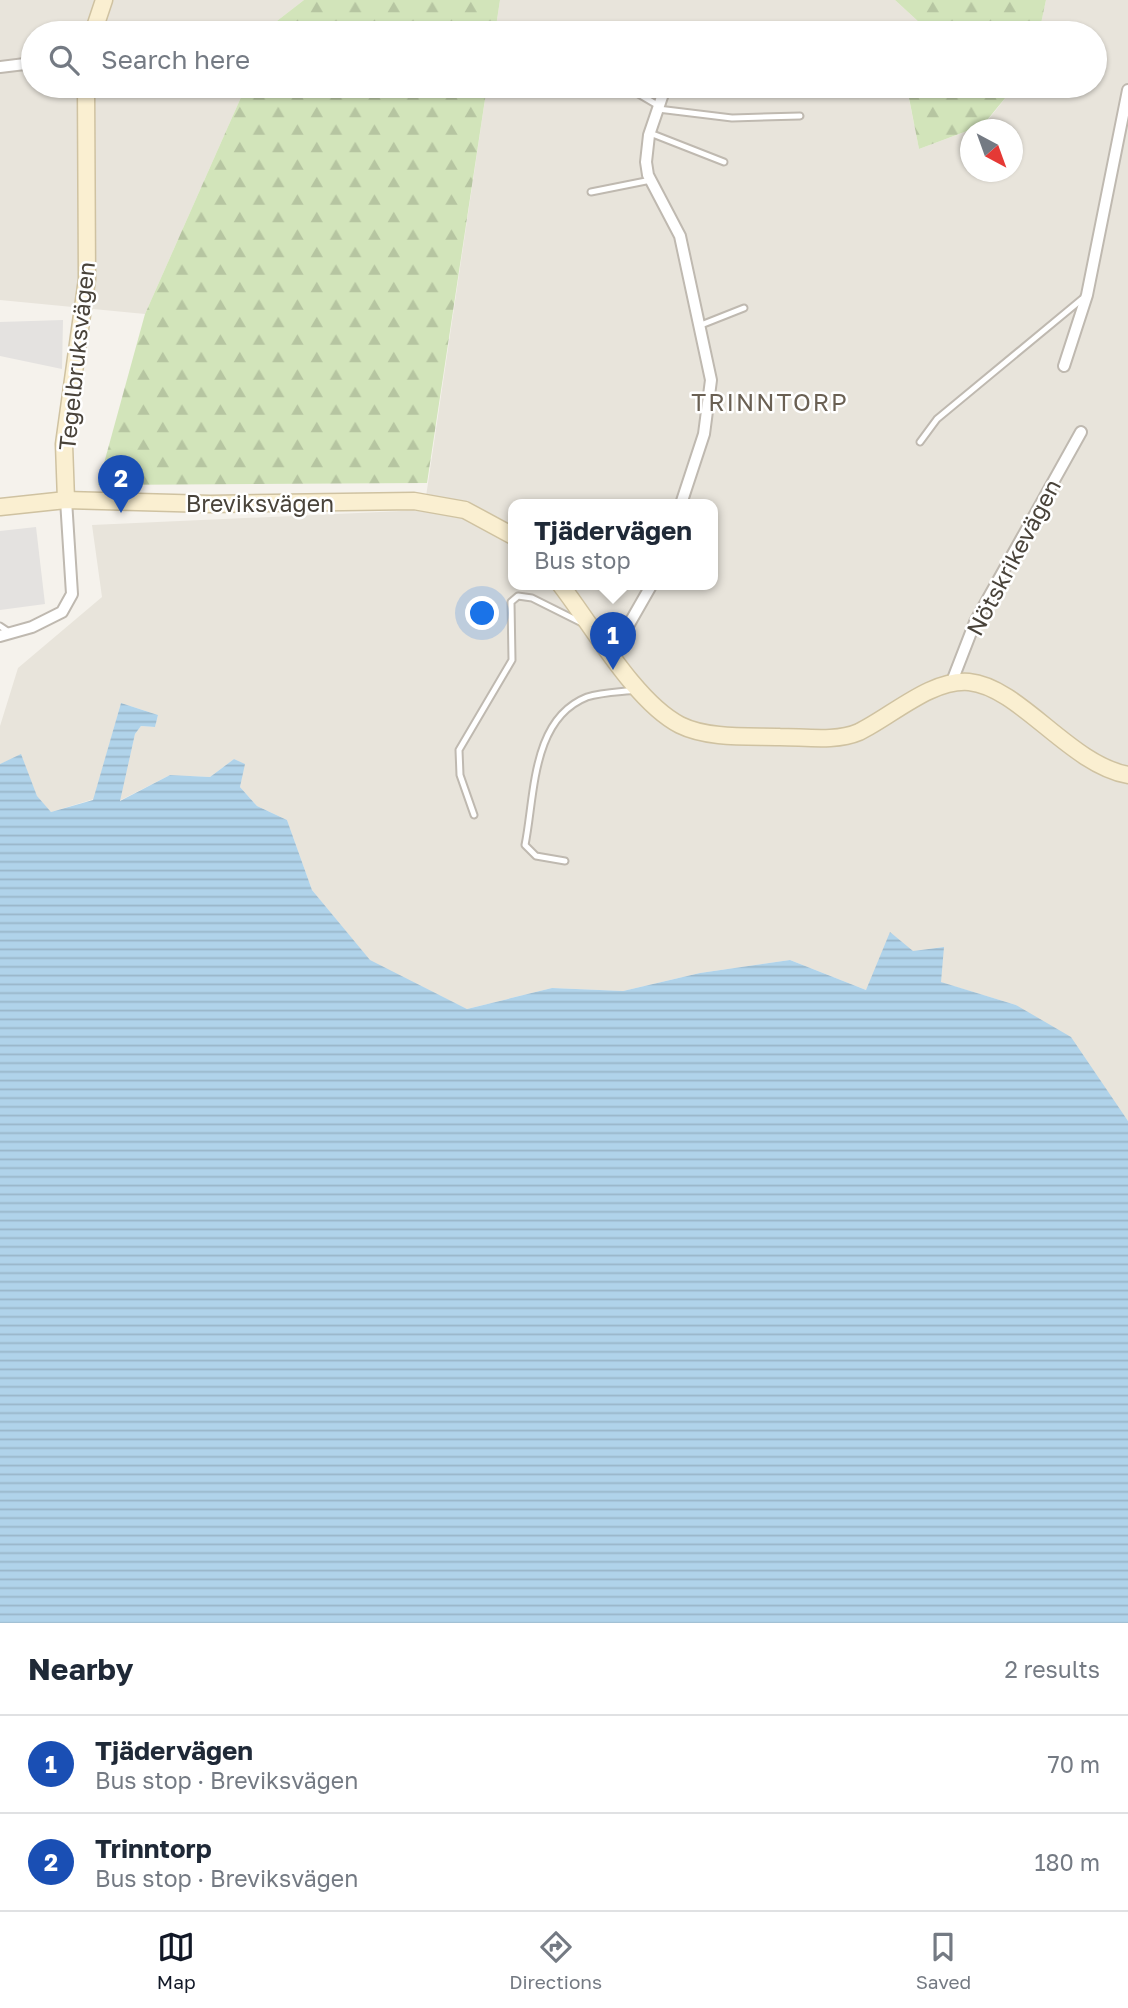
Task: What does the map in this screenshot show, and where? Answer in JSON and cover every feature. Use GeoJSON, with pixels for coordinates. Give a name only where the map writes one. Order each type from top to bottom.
{"type":"FeatureCollection","features":[{"type":"Feature","properties":{"kind":"main road"},"geometry":{"type":"LineString","coordinates":[[97,21],[104,0]]}},
{"type":"Feature","properties":{"kind":"main road","name":"Tegelbruksvägen"},"geometry":{"type":"LineString","coordinates":[[66,500],[64,444],[87,279],[86,98]]}},
{"type":"Feature","properties":{"kind":"main road","name":"Breviksvägen"},"geometry":{"type":"LineString","coordinates":[[0,507],[66,500],[210,504],[414,501],[465,510],[508,533]]}},
{"type":"Feature","properties":{"kind":"main road"},"geometry":{"type":"LineString","coordinates":[[565,590],[639,690],[664,715],[698,732],[831,737],[855,733],[951,684],[971,682],[994,690],[1096,764],[1128,775]]}},
{"type":"Feature","properties":{"kind":"street"},"geometry":{"type":"LineString","coordinates":[[0,67],[21,65]]}},
{"type":"Feature","properties":{"kind":"street"},"geometry":{"type":"LineString","coordinates":[[1064,366],[1087,295],[1128,90]]}},
{"type":"Feature","properties":{"kind":"street"},"geometry":{"type":"LineString","coordinates":[[661,99],[650,133],[646,162],[651,180],[680,236],[711,380],[704,434],[683,499]]}},
{"type":"Feature","properties":{"kind":"street","name":"Nötskrikevägen"},"geometry":{"type":"LineString","coordinates":[[951,684],[975,622],[1081,432]]}},
{"type":"Feature","properties":{"kind":"street"},"geometry":{"type":"LineString","coordinates":[[6,635],[62,612],[72,594],[73,571],[66,534],[66,500]]}},
{"type":"Feature","properties":{"kind":"street"},"geometry":{"type":"LineString","coordinates":[[612,654],[649,590]]}},
{"type":"Feature","properties":{"kind":"lane"},"geometry":{"type":"LineString","coordinates":[[661,99],[732,118],[800,116]]}},
{"type":"Feature","properties":{"kind":"lane"},"geometry":{"type":"LineString","coordinates":[[650,133],[724,162]]}},
{"type":"Feature","properties":{"kind":"lane"},"geometry":{"type":"LineString","coordinates":[[591,192],[651,180]]}},
{"type":"Feature","properties":{"kind":"lane"},"geometry":{"type":"LineString","coordinates":[[920,442],[937,419],[1060,321],[1087,295]]}},
{"type":"Feature","properties":{"kind":"lane"},"geometry":{"type":"LineString","coordinates":[[701,325],[744,308]]}},
{"type":"Feature","properties":{"kind":"lane"},"geometry":{"type":"LineString","coordinates":[[474,814],[460,775],[460,750],[512,660],[511,602],[518,596],[532,598],[594,629]]}},
{"type":"Feature","properties":{"kind":"lane"},"geometry":{"type":"LineString","coordinates":[[0,626],[6,635]]}},
{"type":"Feature","properties":{"kind":"lane"},"geometry":{"type":"LineString","coordinates":[[565,861],[536,856],[525,845],[539,757],[561,714],[589,696],[639,690]]}},
{"type":"Feature","properties":{"kind":"shaded area"},"geometry":{"type":"Polygon","coordinates":[[[0,0],[304,0],[277,21],[21,21],[21,98],[241,98],[145,314],[0,300],[0,0]]]}},
{"type":"Feature","properties":{"kind":"shaded area"},"geometry":{"type":"Polygon","coordinates":[[[500,0],[895,0],[918,21],[497,21],[500,0]]]}},
{"type":"Feature","properties":{"kind":"shaded area"},"geometry":{"type":"Polygon","coordinates":[[[1046,0],[1128,0],[1128,1121],[1108,1096],[1016,1005],[940,982],[943,947],[913,951],[866,990],[790,960],[700,973],[623,991],[552,988],[467,1009],[370,961],[312,890],[287,820],[257,806],[240,787],[244,764],[234,759],[210,777],[170,775],[119,801],[135,734],[141,726],[155,727],[158,715],[121,703],[94,799],[51,812],[37,797],[21,755],[0,764],[0,726],[18,668],[102,597],[92,525],[424,510],[485,98],[909,98],[919,149],[960,134],[960,182],[1023,182],[1023,119],[989,119],[1005,98],[1107,98],[1107,21],[1042,21],[1046,0]]]}},
{"type":"Feature","properties":{"kind":"shaded area"},"geometry":{"type":"Polygon","coordinates":[[[63,320],[62,369],[0,356],[0,322],[63,320]]]}},
{"type":"Feature","properties":{"kind":"shaded area"},"geometry":{"type":"Polygon","coordinates":[[[36,527],[45,604],[0,610],[0,531],[36,527]]]}},
{"type":"Feature","properties":{"kind":"green space"},"geometry":{"type":"Polygon","coordinates":[[[304,0],[500,0],[497,21],[277,21],[304,0]]]}},
{"type":"Feature","properties":{"kind":"green space"},"geometry":{"type":"Polygon","coordinates":[[[895,0],[1046,0],[1042,21],[918,21],[895,0]]]}},
{"type":"Feature","properties":{"kind":"green space"},"geometry":{"type":"Polygon","coordinates":[[[241,98],[485,98],[427,483],[98,485],[145,314],[241,98]]]}},
{"type":"Feature","properties":{"kind":"green space"},"geometry":{"type":"Polygon","coordinates":[[[909,98],[1005,98],[988,119],[960,119],[960,134],[919,149],[909,98]]]}},
{"type":"Feature","properties":{"kind":"water"},"geometry":{"type":"Polygon","coordinates":[[[121,703],[158,715],[155,727],[141,726],[135,734],[120,801],[170,775],[210,777],[234,759],[245,764],[240,787],[257,806],[287,820],[312,890],[370,960],[467,1009],[552,988],[623,991],[700,973],[790,960],[866,990],[890,932],[913,951],[944,947],[941,982],[1016,1005],[1071,1037],[1128,1121],[1128,1623],[0,1623],[0,764],[21,754],[37,796],[51,812],[93,800],[121,703]]]}},
{"type":"Feature","properties":{"kind":"place","name":"Trinntorp"},"geometry":{"type":"Point","coordinates":[121,513]}},
{"type":"Feature","properties":{"kind":"place","name":"Tjädervägen"},"geometry":{"type":"Point","coordinates":[613,670]}},
{"type":"Feature","properties":{"kind":"district","name":"TRINNTORP"},"geometry":{"type":"Point","coordinates":[770,401]}}]}
